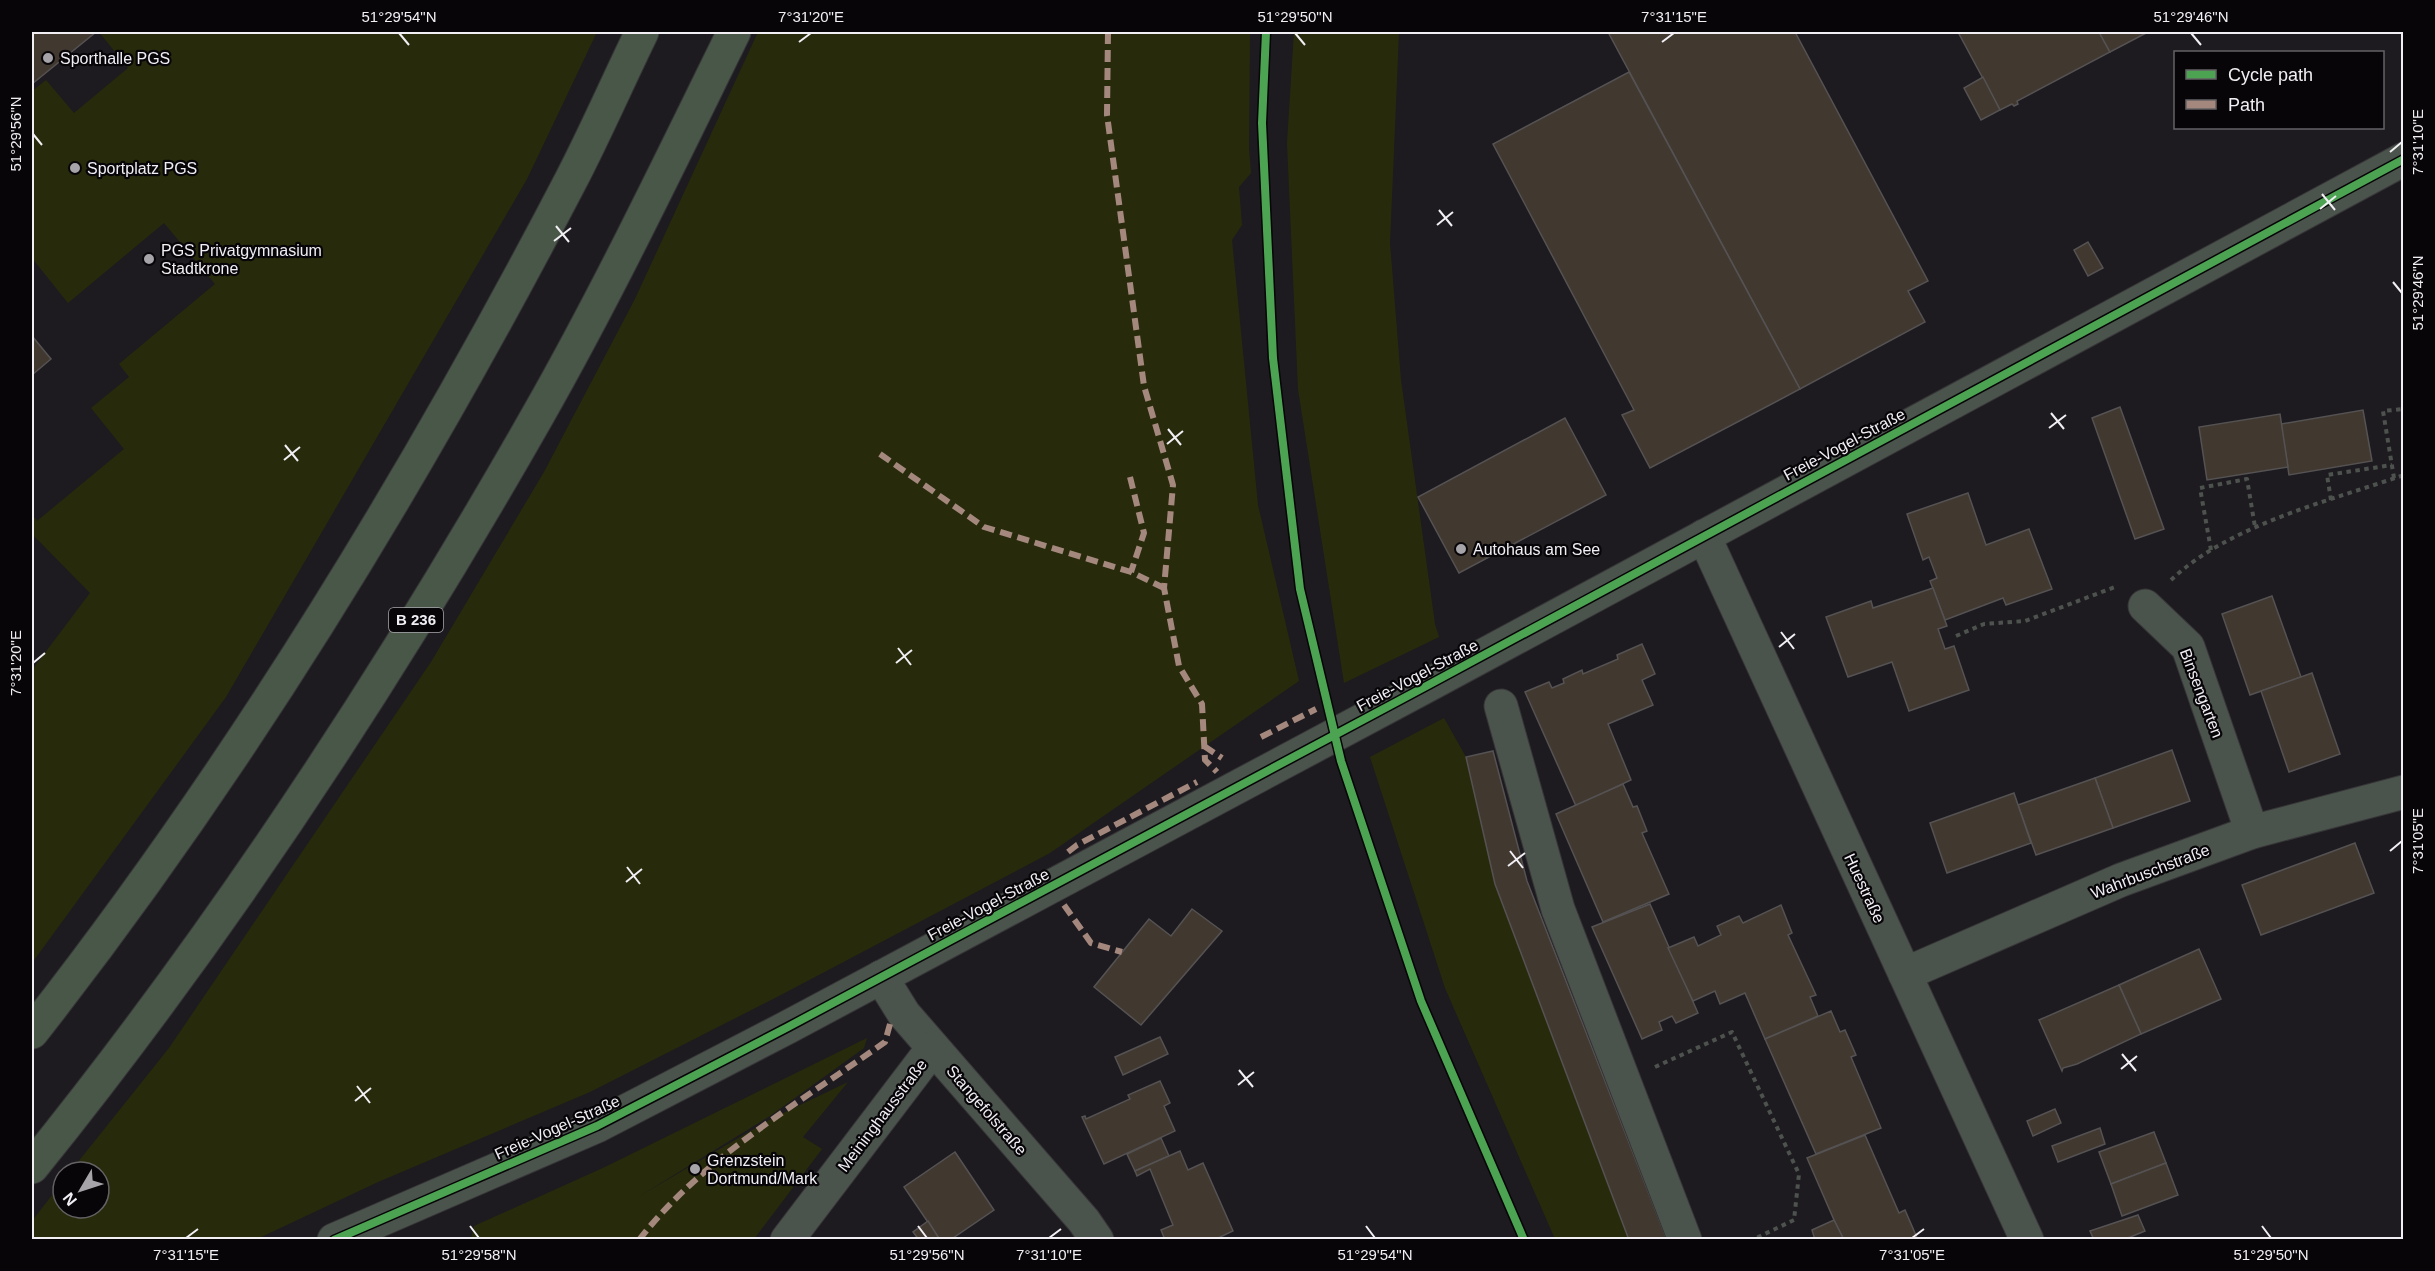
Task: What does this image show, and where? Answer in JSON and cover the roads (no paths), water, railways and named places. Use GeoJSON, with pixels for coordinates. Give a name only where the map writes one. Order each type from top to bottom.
{"type":"FeatureCollection","features":[{"type":"Feature","properties":{"kind":"highway"},"geometry":{"type":"LineString","coordinates":[[32,1032],[92,956],[221,771],[386,511],[469,368],[572,178],[642,32]]}},
{"type":"Feature","properties":{"kind":"highway","name":"B 236"},"geometry":{"type":"LineString","coordinates":[[32,1167],[157,1004],[260,860],[367,700],[539,413],[650,204],[734,32]]}},
{"type":"Feature","properties":{"kind":"street","name":"Freie-Vogel-Straße"},"geometry":{"type":"LineString","coordinates":[[334,1239],[597,1126],[1432,683],[2403,159]]}},
{"type":"Feature","properties":{"kind":"street","name":"Huestraße"},"geometry":{"type":"LineString","coordinates":[[1704,536],[2027,1239]]}},
{"type":"Feature","properties":{"kind":"street","name":"Binsengarten"},"geometry":{"type":"LineString","coordinates":[[2134,595],[2188,647],[2252,832]]}},
{"type":"Feature","properties":{"kind":"street"},"geometry":{"type":"LineString","coordinates":[[1501,706],[1558,909],[1685,1239]]}},
{"type":"Feature","properties":{"kind":"street","name":"Wahrbuschstraße"},"geometry":{"type":"LineString","coordinates":[[1905,974],[2121,880],[2252,832],[2403,792]]}},
{"type":"Feature","properties":{"kind":"street","name":"Stangefolstraße"},"geometry":{"type":"LineString","coordinates":[[880,977],[904,1014],[1084,1221],[1097,1239]]}},
{"type":"Feature","properties":{"kind":"street","name":"Meininghausstraße"},"geometry":{"type":"LineString","coordinates":[[787,1239],[933,1048]]}},
{"type":"Feature","properties":{"kind":"place","name":"Sporthalle PGS"},"geometry":{"type":"Point","coordinates":[48,58]}},
{"type":"Feature","properties":{"kind":"place","name":"Sportplatz PGS"},"geometry":{"type":"Point","coordinates":[75,168]}},
{"type":"Feature","properties":{"kind":"place","name":"PGS Privatgymnasium Stadtkrone"},"geometry":{"type":"Point","coordinates":[149,259]}},
{"type":"Feature","properties":{"kind":"place","name":"Autohaus am See"},"geometry":{"type":"Point","coordinates":[1461,549]}},
{"type":"Feature","properties":{"kind":"place","name":"Grenzstein Dortmund/Mark"},"geometry":{"type":"Point","coordinates":[695,1169]}}]}
